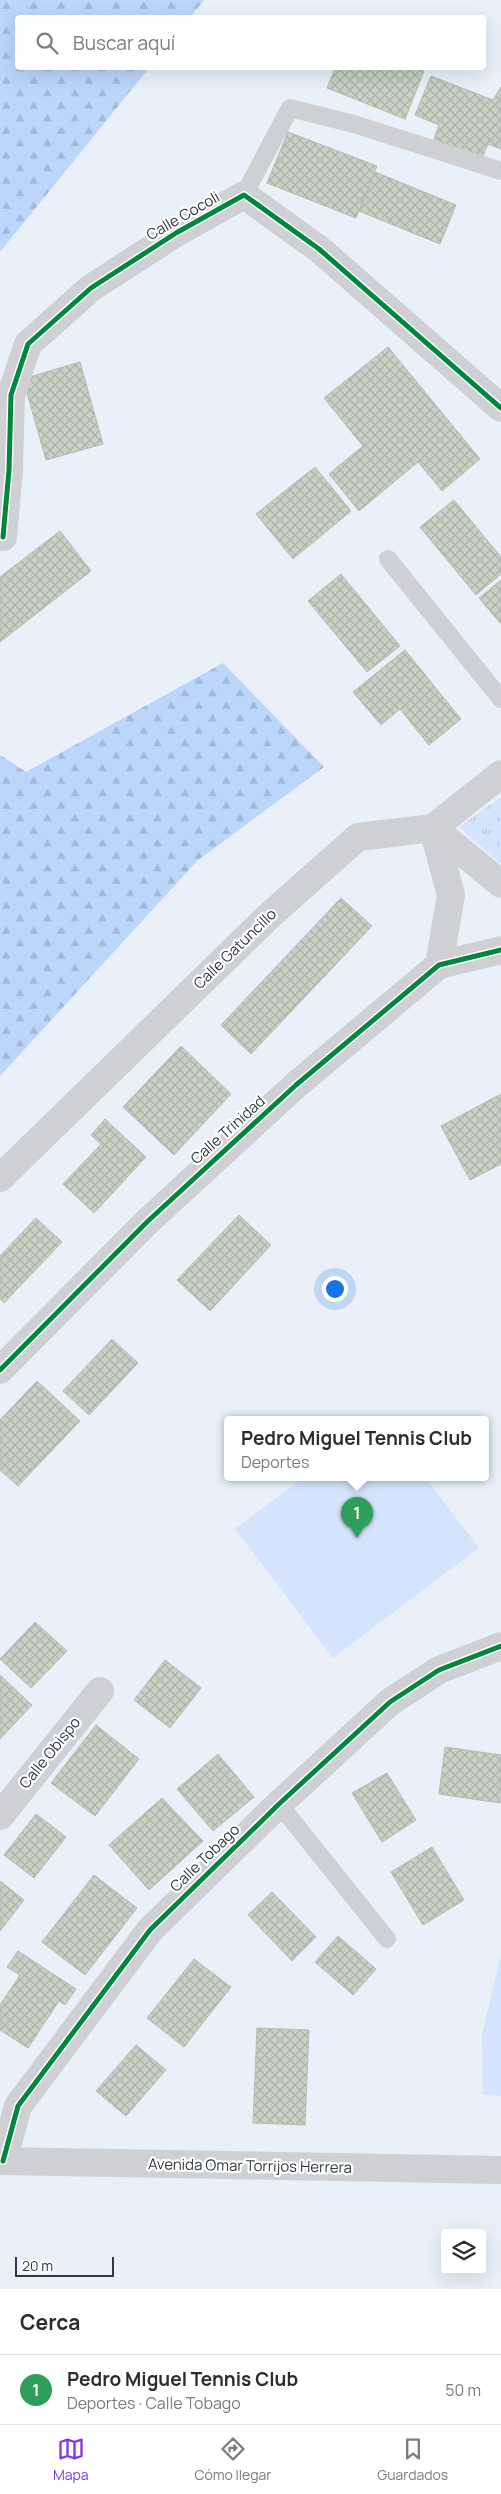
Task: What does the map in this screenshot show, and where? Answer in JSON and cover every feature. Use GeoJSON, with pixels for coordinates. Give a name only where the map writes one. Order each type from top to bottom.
{"type":"FeatureCollection","features":[{"type":"Feature","properties":{"kind":"street"},"geometry":{"type":"LineString","coordinates":[[244,195],[319,249],[501,408]]}},
{"type":"Feature","properties":{"kind":"street","name":"Calle Cocoli"},"geometry":{"type":"LineString","coordinates":[[3,537],[9,470],[11,395],[28,344],[91,288],[176,233],[244,195]]}},
{"type":"Feature","properties":{"kind":"street"},"geometry":{"type":"LineString","coordinates":[[433,828],[501,774]]}},
{"type":"Feature","properties":{"kind":"street"},"geometry":{"type":"LineString","coordinates":[[433,828],[501,884]]}},
{"type":"Feature","properties":{"kind":"street"},"geometry":{"type":"LineString","coordinates":[[433,828],[451,896],[439,965]]}},
{"type":"Feature","properties":{"kind":"street","name":"Calle Gatuncillo"},"geometry":{"type":"LineString","coordinates":[[0,1178],[270,915],[358,837],[433,828]]}},
{"type":"Feature","properties":{"kind":"street","name":"Calle Trinidad"},"geometry":{"type":"LineString","coordinates":[[0,1370],[148,1221],[296,1085],[439,965],[501,950]]}},
{"type":"Feature","properties":{"kind":"street","name":"Calle Tobago"},"geometry":{"type":"LineString","coordinates":[[2,2161],[9,2099],[150,1930],[279,1804],[390,1702],[440,1670],[501,1646]]}},
{"type":"Feature","properties":{"kind":"street","name":"Calle Obispo"},"geometry":{"type":"LineString","coordinates":[[0,1816],[100,1690]]}},
{"type":"Feature","properties":{"kind":"street","name":"Avenida Omar Torrijos Herrera"},"geometry":{"type":"LineString","coordinates":[[2,2161],[501,2170]]}},
{"type":"Feature","properties":{"kind":"lane"},"geometry":{"type":"LineString","coordinates":[[244,195],[290,108],[354,124],[501,171]]}},
{"type":"Feature","properties":{"kind":"lane"},"geometry":{"type":"LineString","coordinates":[[388,559],[501,699]]}},
{"type":"Feature","properties":{"kind":"lane"},"geometry":{"type":"LineString","coordinates":[[279,1804],[387,1939]]}},
{"type":"Feature","properties":{"kind":"green space"},"geometry":{"type":"Polygon","coordinates":[[[0,0],[204,0],[192,15],[15,15],[15,70],[147,70],[0,252],[0,0]]]}},
{"type":"Feature","properties":{"kind":"green space"},"geometry":{"type":"Polygon","coordinates":[[[223,663],[324,767],[197,861],[0,1076],[0,755],[26,772],[223,663]]]}},
{"type":"Feature","properties":{"kind":"green space"},"geometry":{"type":"Polygon","coordinates":[[[501,797],[501,864],[459,827],[501,797]]]}},
{"type":"Feature","properties":{"kind":"green space"},"geometry":{"type":"Polygon","coordinates":[[[299,1481],[428,1481],[479,1548],[333,1658],[235,1529],[299,1481]]]}},
{"type":"Feature","properties":{"kind":"green space"},"geometry":{"type":"Polygon","coordinates":[[[501,1955],[501,2096],[483,2095],[482,2034],[501,1955]]]}},
{"type":"Feature","properties":{"kind":"building"},"geometry":{"type":"Polygon","coordinates":[[[334,70],[424,71],[405,119],[327,88],[334,70]]]}},
{"type":"Feature","properties":{"kind":"building"},"geometry":{"type":"Polygon","coordinates":[[[431,76],[493,100],[501,87],[501,149],[488,144],[482,158],[434,139],[439,125],[415,115],[431,76]]]}},
{"type":"Feature","properties":{"kind":"building"},"geometry":{"type":"Polygon","coordinates":[[[288,132],[377,166],[356,218],[267,183],[288,132]]]}},
{"type":"Feature","properties":{"kind":"building"},"geometry":{"type":"Polygon","coordinates":[[[375,172],[456,205],[440,244],[359,211],[375,172]]]}},
{"type":"Feature","properties":{"kind":"building"},"geometry":{"type":"Polygon","coordinates":[[[388,347],[480,459],[442,491],[418,462],[359,511],[329,474],[363,446],[324,398],[388,347]]]}},
{"type":"Feature","properties":{"kind":"building"},"geometry":{"type":"Polygon","coordinates":[[[80,362],[103,444],[46,460],[23,379],[80,362]]]}},
{"type":"Feature","properties":{"kind":"building"},"geometry":{"type":"Polygon","coordinates":[[[315,467],[351,511],[293,559],[256,514],[315,467]]]}},
{"type":"Feature","properties":{"kind":"building"},"geometry":{"type":"Polygon","coordinates":[[[454,500],[501,557],[501,574],[476,595],[420,527],[454,500]]]}},
{"type":"Feature","properties":{"kind":"building"},"geometry":{"type":"Polygon","coordinates":[[[60,531],[91,571],[0,642],[0,577],[60,531]]]}},
{"type":"Feature","properties":{"kind":"building"},"geometry":{"type":"Polygon","coordinates":[[[341,574],[400,646],[367,672],[308,601],[341,574]]]}},
{"type":"Feature","properties":{"kind":"building"},"geometry":{"type":"Polygon","coordinates":[[[501,580],[501,624],[479,598],[501,580]]]}},
{"type":"Feature","properties":{"kind":"building"},"geometry":{"type":"Polygon","coordinates":[[[405,650],[461,719],[429,745],[400,709],[381,725],[353,692],[405,650]]]}},
{"type":"Feature","properties":{"kind":"building"},"geometry":{"type":"Polygon","coordinates":[[[341,898],[372,926],[251,1054],[221,1025],[341,898]]]}},
{"type":"Feature","properties":{"kind":"building"},"geometry":{"type":"Polygon","coordinates":[[[181,1046],[231,1094],[174,1155],[123,1107],[181,1046]]]}},
{"type":"Feature","properties":{"kind":"building"},"geometry":{"type":"Polygon","coordinates":[[[501,1094],[501,1164],[470,1180],[441,1126],[501,1094]]]}},
{"type":"Feature","properties":{"kind":"building"},"geometry":{"type":"Polygon","coordinates":[[[105,1119],[146,1157],[94,1213],[63,1184],[101,1144],[91,1135],[105,1119]]]}},
{"type":"Feature","properties":{"kind":"building"},"geometry":{"type":"Polygon","coordinates":[[[239,1215],[271,1245],[210,1311],[177,1280],[239,1215]]]}},
{"type":"Feature","properties":{"kind":"building"},"geometry":{"type":"Polygon","coordinates":[[[36,1218],[62,1242],[4,1303],[0,1299],[0,1256],[36,1218]]]}},
{"type":"Feature","properties":{"kind":"building"},"geometry":{"type":"Polygon","coordinates":[[[112,1339],[138,1363],[89,1415],[63,1391],[112,1339]]]}},
{"type":"Feature","properties":{"kind":"building"},"geometry":{"type":"Polygon","coordinates":[[[37,1381],[80,1421],[18,1486],[0,1470],[0,1420],[37,1381]]]}},
{"type":"Feature","properties":{"kind":"building"},"geometry":{"type":"Polygon","coordinates":[[[35,1622],[67,1651],[31,1688],[0,1659],[35,1622]]]}},
{"type":"Feature","properties":{"kind":"building"},"geometry":{"type":"Polygon","coordinates":[[[165,1660],[201,1688],[170,1728],[134,1700],[165,1660]]]}},
{"type":"Feature","properties":{"kind":"building"},"geometry":{"type":"Polygon","coordinates":[[[0,1675],[32,1705],[0,1739],[0,1675]]]}},
{"type":"Feature","properties":{"kind":"building"},"geometry":{"type":"Polygon","coordinates":[[[96,1725],[139,1759],[95,1816],[51,1783],[96,1725]]]}},
{"type":"Feature","properties":{"kind":"building"},"geometry":{"type":"Polygon","coordinates":[[[445,1747],[501,1755],[500,1803],[439,1794],[445,1747]]]}},
{"type":"Feature","properties":{"kind":"building"},"geometry":{"type":"Polygon","coordinates":[[[218,1754],[254,1797],[213,1831],[177,1789],[218,1754]]]}},
{"type":"Feature","properties":{"kind":"building"},"geometry":{"type":"Polygon","coordinates":[[[387,1773],[416,1820],[382,1842],[352,1793],[387,1773]]]}},
{"type":"Feature","properties":{"kind":"building"},"geometry":{"type":"Polygon","coordinates":[[[162,1798],[203,1841],[149,1890],[109,1845],[162,1798]]]}},
{"type":"Feature","properties":{"kind":"building"},"geometry":{"type":"Polygon","coordinates":[[[36,1814],[66,1837],[34,1878],[4,1855],[36,1814]]]}},
{"type":"Feature","properties":{"kind":"building"},"geometry":{"type":"Polygon","coordinates":[[[432,1847],[464,1900],[423,1925],[391,1872],[432,1847]]]}},
{"type":"Feature","properties":{"kind":"building"},"geometry":{"type":"Polygon","coordinates":[[[94,1875],[137,1908],[85,1975],[42,1942],[94,1875]]]}},
{"type":"Feature","properties":{"kind":"building"},"geometry":{"type":"Polygon","coordinates":[[[0,1881],[24,1900],[0,1931],[0,1881]]]}},
{"type":"Feature","properties":{"kind":"building"},"geometry":{"type":"Polygon","coordinates":[[[272,1892],[316,1937],[292,1961],[248,1915],[272,1892]]]}},
{"type":"Feature","properties":{"kind":"building"},"geometry":{"type":"Polygon","coordinates":[[[338,1936],[376,1969],[353,1995],[315,1962],[338,1936]]]}},
{"type":"Feature","properties":{"kind":"building"},"geometry":{"type":"Polygon","coordinates":[[[18,1951],[76,1989],[65,2005],[59,2001],[28,2048],[0,2030],[0,2005],[20,1975],[7,1967],[18,1951]]]}},
{"type":"Feature","properties":{"kind":"building"},"geometry":{"type":"Polygon","coordinates":[[[194,1959],[231,1987],[184,2047],[147,2018],[194,1959]]]}},
{"type":"Feature","properties":{"kind":"building"},"geometry":{"type":"Polygon","coordinates":[[[257,2028],[309,2030],[305,2125],[253,2123],[257,2028]]]}},
{"type":"Feature","properties":{"kind":"building"},"geometry":{"type":"Polygon","coordinates":[[[136,2045],[166,2070],[126,2116],[96,2091],[136,2045]]]}},
{"type":"Feature","properties":{"kind":"cycle path"},"geometry":{"type":"LineString","coordinates":[[3,537],[9,470],[11,395],[28,344],[91,288],[176,233],[244,195],[319,249],[501,408]]}},
{"type":"Feature","properties":{"kind":"cycle path"},"geometry":{"type":"LineString","coordinates":[[0,1370],[148,1221],[296,1085],[439,965],[501,950]]}},
{"type":"Feature","properties":{"kind":"cycle path"},"geometry":{"type":"LineString","coordinates":[[3,2161],[18,2106],[150,1930],[279,1804],[390,1702],[439,1670],[501,1646]]}},
{"type":"Feature","properties":{"kind":"place","name":"Pedro Miguel Tennis Club"},"geometry":{"type":"Point","coordinates":[357,1538]}}]}
